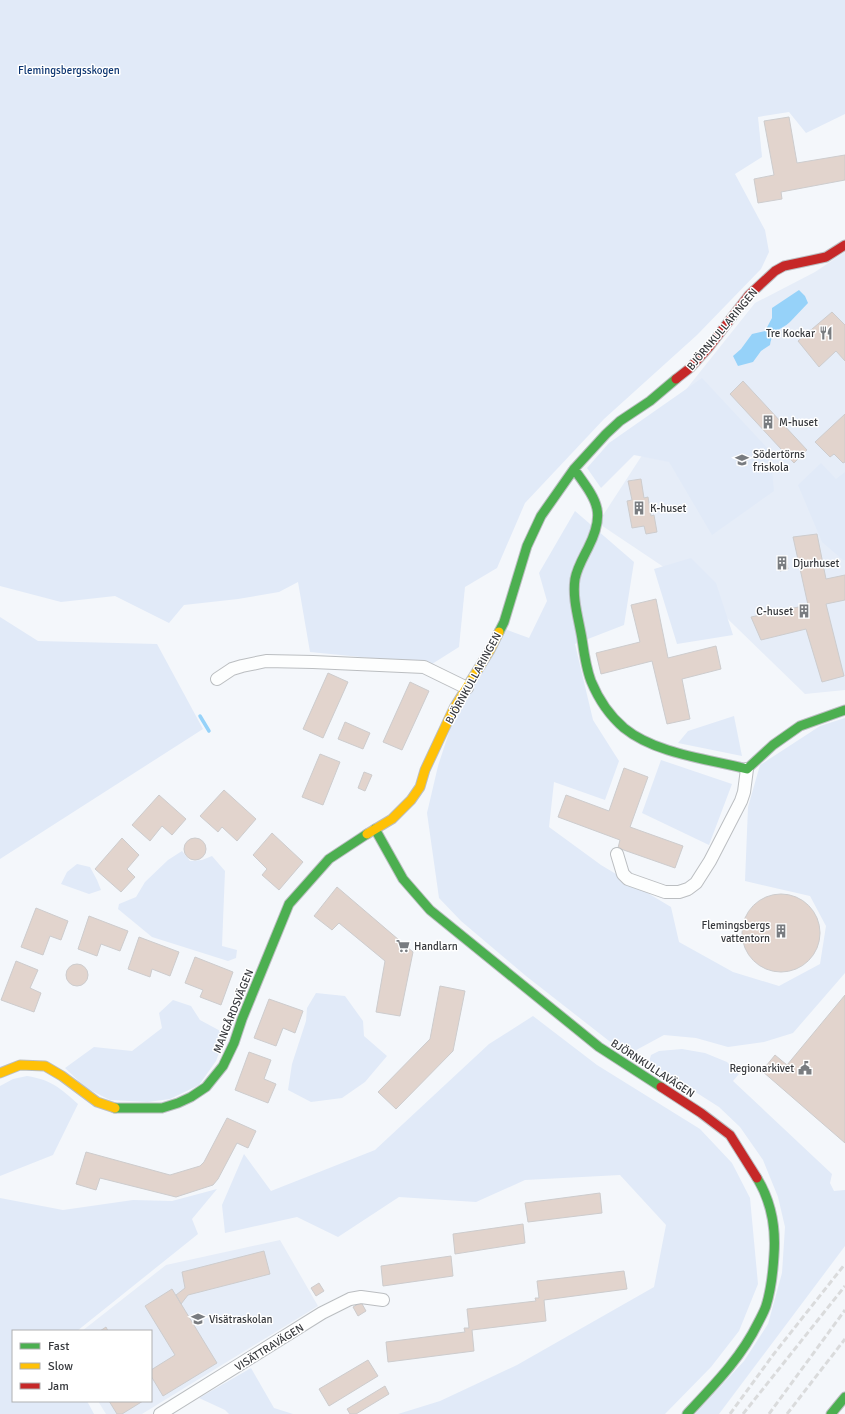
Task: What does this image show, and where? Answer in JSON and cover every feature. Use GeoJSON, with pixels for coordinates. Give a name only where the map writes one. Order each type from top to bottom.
{"type":"FeatureCollection","features":[{"type":"Feature","properties":{"kind":"street","name":"BJÖRNKULLARINGEN"},"geometry":{"type":"LineString","coordinates":[[375,829],[392,819],[411,800],[420,788],[425,770],[454,708],[490,650],[504,622],[527,546],[541,516],[574,469],[592,448],[616,425],[650,401],[690,368],[709,347],[749,296],[775,271],[784,266],[826,257],[845,245]]}},
{"type":"Feature","properties":{"kind":"street"},"geometry":{"type":"LineString","coordinates":[[574,469],[596,503],[598,513],[597,524],[592,540],[582,559],[575,579],[586,662],[590,680],[595,689],[609,712],[624,728],[652,744],[747,769]]}},
{"type":"Feature","properties":{"kind":"street"},"geometry":{"type":"LineString","coordinates":[[217,679],[237,667],[266,661],[313,662],[424,667],[467,688]]}},
{"type":"Feature","properties":{"kind":"street"},"geometry":{"type":"LineString","coordinates":[[617,854],[623,874],[628,879],[665,892],[679,892],[688,889],[696,883],[710,861],[741,800],[744,792],[747,769],[773,745],[800,726],[845,710]]}},
{"type":"Feature","properties":{"kind":"street","name":"MANGÅRDSVÄGEN"},"geometry":{"type":"LineString","coordinates":[[0,1073],[20,1065],[45,1066],[62,1076],[93,1100],[115,1108],[162,1108],[191,1097],[206,1087],[223,1066],[234,1043],[242,1019],[289,904],[329,859],[375,829]]}},
{"type":"Feature","properties":{"kind":"street","name":"BJÖRNKULLAVÄGEN"},"geometry":{"type":"LineString","coordinates":[[375,829],[403,879],[430,910],[599,1046],[701,1113],[730,1135],[761,1185],[772,1215],[775,1237],[773,1272],[766,1307],[751,1338],[730,1369],[687,1414]]}},
{"type":"Feature","properties":{"kind":"street","name":"VISÄTTRAVÄGEN"},"geometry":{"type":"LineString","coordinates":[[160,1414],[322,1313],[350,1299],[361,1297],[383,1300]]}},
{"type":"Feature","properties":{"kind":"street"},"geometry":{"type":"LineString","coordinates":[[831,1414],[845,1397]]}},
{"type":"Feature","properties":{"kind":"shaded area","name":"Södertörns friskola"},"geometry":{"type":"Polygon","coordinates":[[[845,252],[845,690],[805,694],[698,590],[598,523],[680,397],[755,303],[815,272],[845,252]]]}},
{"type":"Feature","properties":{"kind":"shaded area","name":"Visätraskolan"},"geometry":{"type":"Polygon","coordinates":[[[280,1240],[318,1306],[142,1414],[106,1414],[99,1402],[152,1402],[152,1330],[83,1330],[166,1265],[280,1240]]]}},
{"type":"Feature","properties":{"kind":"green space","name":"Flemingsbergsskogen"},"geometry":{"type":"Polygon","coordinates":[[[0,0],[845,0],[845,114],[806,133],[789,112],[758,117],[762,157],[735,174],[765,230],[769,252],[761,269],[697,335],[604,419],[525,503],[497,568],[465,587],[459,647],[432,664],[310,652],[298,582],[279,592],[238,599],[184,605],[169,623],[115,596],[61,602],[0,586],[0,0]]]}},
{"type":"Feature","properties":{"kind":"green space"},"geometry":{"type":"Polygon","coordinates":[[[702,378],[770,451],[774,491],[712,535],[669,462],[634,455],[601,488],[587,468],[609,443],[702,378]]]}},
{"type":"Feature","properties":{"kind":"green space"},"geometry":{"type":"Polygon","coordinates":[[[821,463],[836,479],[845,472],[845,560],[843,560],[822,542],[798,485],[821,463]]]}},
{"type":"Feature","properties":{"kind":"green space"},"geometry":{"type":"Polygon","coordinates":[[[575,511],[634,562],[624,625],[575,644],[593,720],[619,761],[605,800],[554,782],[549,827],[601,865],[671,907],[679,942],[733,972],[779,986],[820,964],[826,926],[810,896],[745,881],[748,807],[760,765],[820,726],[845,718],[845,973],[793,1033],[764,1042],[728,1047],[696,1038],[664,1035],[627,1055],[526,976],[461,921],[439,898],[427,813],[438,766],[454,717],[505,629],[529,638],[547,601],[539,573],[575,511]]]}},
{"type":"Feature","properties":{"kind":"green space"},"geometry":{"type":"Polygon","coordinates":[[[691,558],[716,583],[733,635],[677,644],[654,569],[691,558]]]}},
{"type":"Feature","properties":{"kind":"green space"},"geometry":{"type":"Polygon","coordinates":[[[0,617],[38,641],[157,644],[203,729],[0,859],[0,617]]]}},
{"type":"Feature","properties":{"kind":"green space"},"geometry":{"type":"Polygon","coordinates":[[[734,716],[742,756],[678,743],[688,731],[734,716]]]}},
{"type":"Feature","properties":{"kind":"green space"},"geometry":{"type":"Polygon","coordinates":[[[661,760],[732,784],[709,845],[642,813],[661,760]]]}},
{"type":"Feature","properties":{"kind":"green space"},"geometry":{"type":"Polygon","coordinates":[[[182,851],[190,861],[202,860],[212,856],[225,871],[222,946],[237,950],[236,958],[228,961],[152,937],[118,909],[119,904],[136,897],[145,882],[168,860],[182,851]]]}},
{"type":"Feature","properties":{"kind":"green space"},"geometry":{"type":"Polygon","coordinates":[[[77,864],[90,867],[101,890],[89,894],[61,884],[67,872],[77,864]]]}},
{"type":"Feature","properties":{"kind":"green space"},"geometry":{"type":"Polygon","coordinates":[[[316,993],[345,996],[363,1021],[364,1036],[387,1056],[365,1082],[342,1098],[311,1102],[288,1090],[292,1064],[306,1021],[307,1008],[316,993]]]}},
{"type":"Feature","properties":{"kind":"green space"},"geometry":{"type":"Polygon","coordinates":[[[173,1000],[191,1006],[200,1020],[226,1034],[216,1061],[199,1085],[170,1099],[148,1102],[110,1100],[86,1088],[65,1068],[94,1047],[132,1051],[162,1028],[159,1013],[173,1000]]]}},
{"type":"Feature","properties":{"kind":"green space"},"geometry":{"type":"Polygon","coordinates":[[[533,1016],[597,1065],[700,1129],[732,1163],[750,1198],[758,1284],[739,1331],[711,1367],[665,1414],[398,1414],[440,1401],[517,1365],[654,1287],[666,1225],[620,1175],[525,1180],[476,1202],[399,1197],[338,1237],[297,1217],[225,1233],[222,1205],[244,1154],[271,1191],[375,1150],[489,1044],[533,1016]]]}},
{"type":"Feature","properties":{"kind":"green space"},"geometry":{"type":"Polygon","coordinates":[[[682,1049],[705,1053],[727,1062],[739,1074],[733,1081],[832,1174],[830,1183],[834,1191],[845,1190],[845,1246],[719,1414],[695,1414],[744,1361],[768,1324],[782,1273],[785,1227],[778,1197],[763,1160],[740,1127],[719,1107],[649,1062],[651,1055],[659,1051],[682,1049]]]}},
{"type":"Feature","properties":{"kind":"green space"},"geometry":{"type":"Polygon","coordinates":[[[27,1076],[49,1082],[66,1093],[78,1104],[53,1155],[0,1176],[0,1086],[13,1079],[27,1076]]]}},
{"type":"Feature","properties":{"kind":"green space"},"geometry":{"type":"Polygon","coordinates":[[[217,1189],[192,1219],[198,1234],[78,1330],[12,1330],[12,1402],[88,1402],[94,1414],[0,1414],[0,1198],[63,1210],[133,1200],[172,1201],[217,1189]]]}},
{"type":"Feature","properties":{"kind":"green space"},"geometry":{"type":"Polygon","coordinates":[[[251,1368],[274,1408],[293,1414],[229,1414],[225,1410],[199,1398],[251,1368]]]}},
{"type":"Feature","properties":{"kind":"water"},"geometry":{"type":"Polygon","coordinates":[[[799,290],[805,296],[808,303],[790,322],[777,330],[771,340],[770,345],[761,351],[753,362],[738,366],[733,356],[741,349],[752,334],[765,331],[772,318],[772,308],[799,290]]]}},
{"type":"Feature","properties":{"kind":"building"},"geometry":{"type":"Polygon","coordinates":[[[789,117],[797,163],[845,155],[845,180],[781,192],[782,199],[758,203],[754,179],[774,175],[764,121],[789,117]]]}},
{"type":"Feature","properties":{"kind":"building","name":"Tre Kockar"},"geometry":{"type":"Polygon","coordinates":[[[832,312],[845,325],[845,361],[836,351],[819,367],[798,341],[832,312]]]}},
{"type":"Feature","properties":{"kind":"building","name":"M-huset"},"geometry":{"type":"Polygon","coordinates":[[[743,381],[807,450],[794,463],[730,394],[743,381]]]}},
{"type":"Feature","properties":{"kind":"building"},"geometry":{"type":"Polygon","coordinates":[[[845,414],[845,462],[843,463],[834,454],[830,457],[815,442],[845,414]]]}},
{"type":"Feature","properties":{"kind":"building","name":"K-huset"},"geometry":{"type":"Polygon","coordinates":[[[641,479],[644,498],[648,497],[651,516],[654,515],[657,532],[646,534],[644,526],[632,528],[627,501],[632,500],[628,481],[641,479]]]}},
{"type":"Feature","properties":{"kind":"building","name":"C-huset"},"geometry":{"type":"Polygon","coordinates":[[[817,534],[826,579],[845,575],[845,600],[826,604],[844,676],[822,682],[806,629],[761,640],[751,617],[808,605],[793,537],[817,534]]]}},
{"type":"Feature","properties":{"kind":"building","name":"Djurhuset"},"geometry":{"type":"Polygon","coordinates":[[[785,556],[788,569],[780,571],[777,557],[785,556]]]}},
{"type":"Feature","properties":{"kind":"building"},"geometry":{"type":"Polygon","coordinates":[[[656,599],[668,658],[716,646],[721,669],[682,679],[690,719],[667,724],[652,661],[601,674],[596,653],[640,642],[631,605],[656,599]]]}},
{"type":"Feature","properties":{"kind":"building"},"geometry":{"type":"Polygon","coordinates":[[[328,673],[348,682],[323,738],[303,729],[328,673]]]}},
{"type":"Feature","properties":{"kind":"building"},"geometry":{"type":"Polygon","coordinates":[[[410,682],[429,691],[402,750],[383,742],[410,682]]]}},
{"type":"Feature","properties":{"kind":"building"},"geometry":{"type":"Polygon","coordinates":[[[345,722],[370,733],[363,749],[338,739],[345,722]]]}},
{"type":"Feature","properties":{"kind":"building"},"geometry":{"type":"Polygon","coordinates":[[[320,754],[340,762],[323,805],[302,797],[320,754]]]}},
{"type":"Feature","properties":{"kind":"building"},"geometry":{"type":"Polygon","coordinates":[[[624,768],[648,777],[630,827],[683,846],[675,868],[618,848],[620,840],[558,817],[566,795],[609,811],[624,768]]]}},
{"type":"Feature","properties":{"kind":"building"},"geometry":{"type":"Polygon","coordinates":[[[364,772],[372,775],[365,791],[358,788],[364,772]]]}},
{"type":"Feature","properties":{"kind":"building"},"geometry":{"type":"Polygon","coordinates":[[[224,790],[256,819],[237,841],[222,827],[218,832],[200,816],[224,790]]]}},
{"type":"Feature","properties":{"kind":"building"},"geometry":{"type":"Polygon","coordinates":[[[159,795],[186,819],[172,835],[162,826],[150,841],[132,825],[159,795]]]}},
{"type":"Feature","properties":{"kind":"building"},"geometry":{"type":"Polygon","coordinates":[[[272,833],[303,862],[279,890],[262,875],[267,869],[253,855],[272,833]]]}},
{"type":"Feature","properties":{"kind":"building"},"geometry":{"type":"Polygon","coordinates":[[[122,838],[139,855],[127,869],[135,877],[121,892],[95,869],[122,838]]]}},
{"type":"Feature","properties":{"kind":"building"},"geometry":{"type":"Polygon","coordinates":[[[195,838],[203,841],[206,849],[203,857],[195,860],[187,857],[184,849],[187,841],[195,838]]]}},
{"type":"Feature","properties":{"kind":"building"},"geometry":{"type":"Polygon","coordinates":[[[337,887],[413,952],[400,1016],[376,1012],[385,961],[339,923],[332,930],[314,916],[337,887]]]}},
{"type":"Feature","properties":{"kind":"building","name":"Flemingsbergs vattentorn"},"geometry":{"type":"Polygon","coordinates":[[[781,894],[796,897],[809,905],[817,918],[820,933],[817,948],[809,961],[796,969],[781,972],[766,969],[753,961],[745,948],[742,933],[745,918],[753,905],[766,897],[781,894]]]}},
{"type":"Feature","properties":{"kind":"building"},"geometry":{"type":"Polygon","coordinates":[[[36,908],[68,921],[61,940],[50,936],[43,955],[21,947],[36,908]]]}},
{"type":"Feature","properties":{"kind":"building"},"geometry":{"type":"Polygon","coordinates":[[[89,916],[128,931],[120,951],[101,944],[97,956],[78,949],[89,916]]]}},
{"type":"Feature","properties":{"kind":"building"},"geometry":{"type":"Polygon","coordinates":[[[139,937],[179,952],[170,976],[152,969],[150,977],[128,969],[139,937]]]}},
{"type":"Feature","properties":{"kind":"building"},"geometry":{"type":"Polygon","coordinates":[[[195,957],[233,972],[221,1005],[200,997],[203,990],[185,983],[195,957]]]}},
{"type":"Feature","properties":{"kind":"building"},"geometry":{"type":"Polygon","coordinates":[[[16,961],[38,970],[30,988],[41,993],[34,1012],[1,1000],[16,961]]]}},
{"type":"Feature","properties":{"kind":"building"},"geometry":{"type":"Polygon","coordinates":[[[77,964],[85,967],[88,975],[85,983],[77,986],[69,983],[66,975],[69,967],[77,964]]]}},
{"type":"Feature","properties":{"kind":"building"},"geometry":{"type":"Polygon","coordinates":[[[440,986],[465,991],[453,1051],[396,1109],[378,1092],[430,1039],[440,986]]]}},
{"type":"Feature","properties":{"kind":"building","name":"Regionarkivet"},"geometry":{"type":"Polygon","coordinates":[[[845,995],[845,1143],[762,1071],[775,1055],[787,1065],[845,995]]]}},
{"type":"Feature","properties":{"kind":"building"},"geometry":{"type":"Polygon","coordinates":[[[269,999],[303,1011],[295,1033],[283,1028],[276,1046],[254,1038],[269,999]]]}},
{"type":"Feature","properties":{"kind":"building"},"geometry":{"type":"Polygon","coordinates":[[[249,1052],[271,1060],[264,1079],[276,1084],[268,1103],[235,1090],[249,1052]]]}},
{"type":"Feature","properties":{"kind":"building"},"geometry":{"type":"Polygon","coordinates":[[[227,1118],[256,1131],[248,1148],[237,1143],[218,1179],[213,1185],[176,1197],[100,1178],[96,1190],[76,1184],[86,1152],[170,1175],[200,1166],[204,1162],[227,1118]]]}},
{"type":"Feature","properties":{"kind":"building"},"geometry":{"type":"Polygon","coordinates":[[[600,1193],[602,1213],[528,1222],[525,1203],[600,1193]]]}},
{"type":"Feature","properties":{"kind":"building"},"geometry":{"type":"Polygon","coordinates":[[[523,1224],[525,1243],[455,1254],[453,1234],[523,1224]]]}},
{"type":"Feature","properties":{"kind":"building"},"geometry":{"type":"Polygon","coordinates":[[[264,1251],[270,1274],[188,1295],[181,1304],[176,1295],[185,1288],[182,1272],[264,1251]]]}},
{"type":"Feature","properties":{"kind":"building"},"geometry":{"type":"Polygon","coordinates":[[[451,1256],[453,1276],[383,1286],[381,1266],[451,1256]]]}},
{"type":"Feature","properties":{"kind":"building"},"geometry":{"type":"Polygon","coordinates":[[[624,1271],[627,1289],[544,1300],[546,1321],[472,1330],[474,1351],[388,1362],[386,1342],[465,1332],[464,1328],[469,1328],[467,1309],[536,1301],[535,1298],[539,1298],[537,1281],[624,1271]]]}},
{"type":"Feature","properties":{"kind":"building"},"geometry":{"type":"Polygon","coordinates":[[[319,1283],[324,1291],[316,1296],[311,1288],[319,1283]]]}},
{"type":"Feature","properties":{"kind":"building"},"geometry":{"type":"Polygon","coordinates":[[[172,1289],[217,1363],[163,1396],[152,1378],[152,1369],[175,1355],[145,1306],[172,1289]]]}},
{"type":"Feature","properties":{"kind":"building"},"geometry":{"type":"Polygon","coordinates":[[[361,1302],[366,1311],[358,1316],[353,1307],[361,1302]]]}},
{"type":"Feature","properties":{"kind":"building"},"geometry":{"type":"Polygon","coordinates":[[[368,1360],[378,1376],[329,1406],[319,1389],[368,1360]]]}},
{"type":"Feature","properties":{"kind":"building"},"geometry":{"type":"Polygon","coordinates":[[[385,1386],[389,1394],[356,1414],[350,1414],[347,1409],[385,1386]]]}},
{"type":"Feature","properties":{"kind":"building"},"geometry":{"type":"Polygon","coordinates":[[[110,1402],[141,1402],[122,1414],[117,1414],[110,1402]]]}},
{"type":"Feature","properties":{"kind":"waterway"},"geometry":{"type":"LineString","coordinates":[[200,716],[209,731]]}},
{"type":"Feature","properties":{"kind":"railway"},"geometry":{"type":"LineString","coordinates":[[730,1414],[773,1355],[845,1264]]}},
{"type":"Feature","properties":{"kind":"railway"},"geometry":{"type":"LineString","coordinates":[[743,1414],[845,1286]]}},
{"type":"Feature","properties":{"kind":"railway"},"geometry":{"type":"LineString","coordinates":[[769,1414],[845,1310]]}},
{"type":"Feature","properties":{"kind":"railway"},"geometry":{"type":"LineString","coordinates":[[787,1414],[845,1339]]}},
{"type":"Feature","properties":{"kind":"traffic: fast"},"geometry":{"type":"LineString","coordinates":[[499,632],[504,622],[527,546],[541,516],[574,469],[606,434],[620,421],[650,401],[676,379]]}},
{"type":"Feature","properties":{"kind":"traffic: fast"},"geometry":{"type":"LineString","coordinates":[[574,469],[593,498],[598,515],[594,535],[580,563],[574,587],[575,602],[585,660],[591,681],[597,694],[609,712],[624,728],[637,737],[667,750],[747,769],[773,745],[800,726],[845,710]]}},
{"type":"Feature","properties":{"kind":"traffic: fast"},"geometry":{"type":"LineString","coordinates":[[375,829],[403,879],[430,910],[599,1047],[661,1087]]}},
{"type":"Feature","properties":{"kind":"traffic: fast"},"geometry":{"type":"LineString","coordinates":[[115,1108],[162,1108],[191,1097],[206,1087],[223,1066],[234,1043],[242,1019],[289,904],[329,859],[367,834]]}},
{"type":"Feature","properties":{"kind":"traffic: fast"},"geometry":{"type":"LineString","coordinates":[[687,1414],[717,1382],[744,1348],[766,1306],[772,1274],[774,1235],[772,1215],[766,1196],[757,1178]]}},
{"type":"Feature","properties":{"kind":"traffic: fast"},"geometry":{"type":"LineString","coordinates":[[831,1414],[845,1397]]}},
{"type":"Feature","properties":{"kind":"traffic: slow"},"geometry":{"type":"LineString","coordinates":[[367,834],[392,819],[411,800],[420,787],[425,770],[454,708],[490,650],[499,632]]}},
{"type":"Feature","properties":{"kind":"traffic: slow"},"geometry":{"type":"LineString","coordinates":[[0,1073],[20,1065],[45,1066],[62,1076],[97,1102],[115,1108]]}},
{"type":"Feature","properties":{"kind":"traffic: jam"},"geometry":{"type":"LineString","coordinates":[[676,379],[690,368],[709,347],[749,295],[775,271],[784,266],[826,257],[845,245]]}},
{"type":"Feature","properties":{"kind":"traffic: jam"},"geometry":{"type":"LineString","coordinates":[[661,1087],[701,1113],[730,1135],[757,1178]]}},
{"type":"Feature","properties":{"kind":"place","name":"Tre Kockar"},"geometry":{"type":"Point","coordinates":[826,333]}},
{"type":"Feature","properties":{"kind":"place","name":"M-huset"},"geometry":{"type":"Point","coordinates":[768,422]}},
{"type":"Feature","properties":{"kind":"place","name":"Södertörns friskola"},"geometry":{"type":"Point","coordinates":[742,460]}},
{"type":"Feature","properties":{"kind":"place","name":"K-huset"},"geometry":{"type":"Point","coordinates":[639,508]}},
{"type":"Feature","properties":{"kind":"place","name":"Djurhuset"},"geometry":{"type":"Point","coordinates":[782,563]}},
{"type":"Feature","properties":{"kind":"place","name":"C-huset"},"geometry":{"type":"Point","coordinates":[804,611]}},
{"type":"Feature","properties":{"kind":"place","name":"Flemingsbergs vattentorn"},"geometry":{"type":"Point","coordinates":[781,931]}},
{"type":"Feature","properties":{"kind":"place","name":"Handlarn"},"geometry":{"type":"Point","coordinates":[403,946]}},
{"type":"Feature","properties":{"kind":"place","name":"Regionarkivet"},"geometry":{"type":"Point","coordinates":[805,1068]}},
{"type":"Feature","properties":{"kind":"place","name":"Visätraskolan"},"geometry":{"type":"Point","coordinates":[198,1319]}}]}
